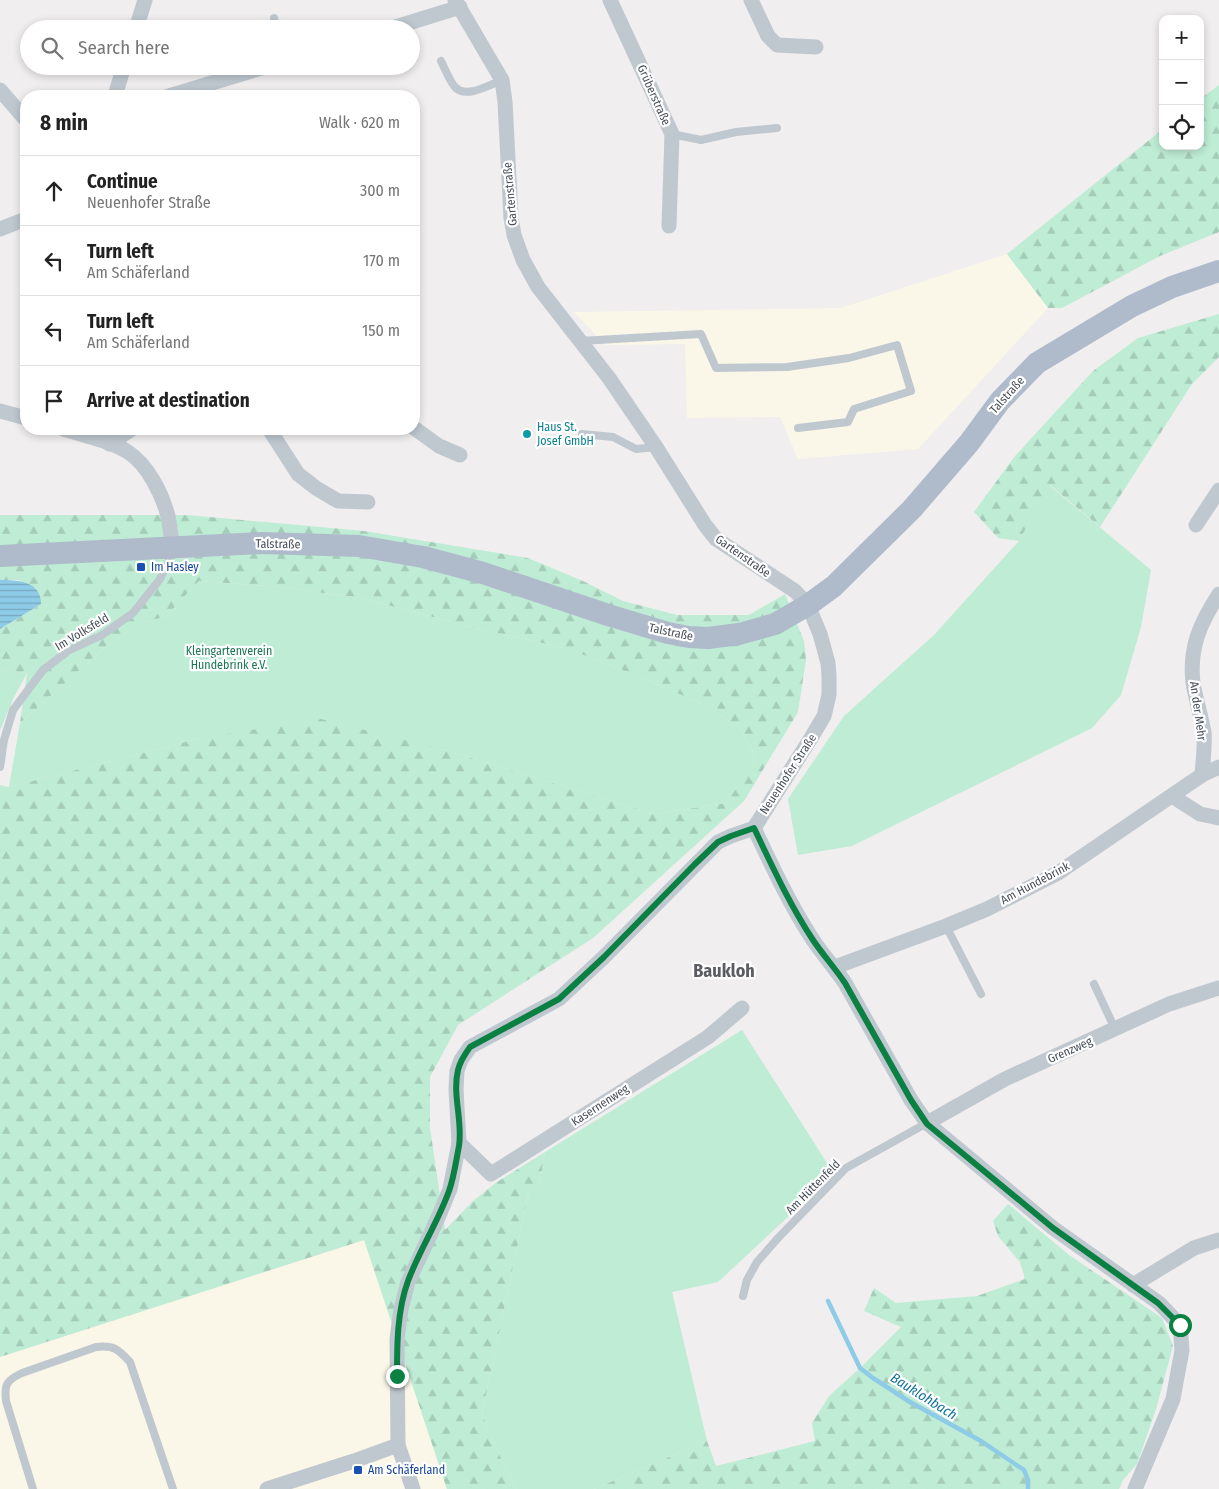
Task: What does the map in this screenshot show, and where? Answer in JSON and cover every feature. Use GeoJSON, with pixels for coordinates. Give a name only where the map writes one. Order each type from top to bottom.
{"type":"FeatureCollection","features":[{"type":"Feature","properties":{"kind":"main road","name":"Talstraße"},"geometry":{"type":"LineString","coordinates":[[0,556],[262,543],[359,546],[423,557],[482,573],[668,633],[708,638],[739,634],[775,624],[808,605],[849,573],[912,509],[969,442],[1000,401],[1037,363],[1132,306],[1172,288],[1219,271]]}},
{"type":"Feature","properties":{"kind":"street"},"geometry":{"type":"LineString","coordinates":[[139,20],[145,0]]}},
{"type":"Feature","properties":{"kind":"street","name":"Grüberstraße"},"geometry":{"type":"LineString","coordinates":[[610,0],[672,134],[669,226]]}},
{"type":"Feature","properties":{"kind":"street"},"geometry":{"type":"LineString","coordinates":[[751,0],[768,36],[777,45],[816,47]]}},
{"type":"Feature","properties":{"kind":"street"},"geometry":{"type":"LineString","coordinates":[[413,20],[458,3]]}},
{"type":"Feature","properties":{"kind":"street","name":"Gartenstraße"},"geometry":{"type":"LineString","coordinates":[[458,3],[502,80],[505,102],[510,218],[523,260],[538,287],[609,378],[716,539],[795,591],[808,605]]}},
{"type":"Feature","properties":{"kind":"street"},"geometry":{"type":"LineString","coordinates":[[117,90],[121,75]]}},
{"type":"Feature","properties":{"kind":"street"},"geometry":{"type":"LineString","coordinates":[[189,90],[238,75]]}},
{"type":"Feature","properties":{"kind":"street"},"geometry":{"type":"LineString","coordinates":[[0,90],[20,113]]}},
{"type":"Feature","properties":{"kind":"street"},"geometry":{"type":"LineString","coordinates":[[0,229],[20,221]]}},
{"type":"Feature","properties":{"kind":"street"},"geometry":{"type":"LineString","coordinates":[[0,411],[20,416]]}},
{"type":"Feature","properties":{"kind":"street"},"geometry":{"type":"LineString","coordinates":[[420,432],[439,446],[460,456]]}},
{"type":"Feature","properties":{"kind":"street"},"geometry":{"type":"LineString","coordinates":[[81,435],[128,452],[142,465],[156,484],[168,516],[173,547]]}},
{"type":"Feature","properties":{"kind":"street"},"geometry":{"type":"LineString","coordinates":[[109,444],[123,435]]}},
{"type":"Feature","properties":{"kind":"street"},"geometry":{"type":"LineString","coordinates":[[273,435],[298,474],[316,488],[338,501],[368,502]]}},
{"type":"Feature","properties":{"kind":"street"},"geometry":{"type":"LineString","coordinates":[[1196,525],[1219,490]]}},
{"type":"Feature","properties":{"kind":"street","name":"An der Mehr"},"geometry":{"type":"LineString","coordinates":[[1202,775],[1204,734],[1193,683],[1192,651],[1206,613],[1219,594]]}},
{"type":"Feature","properties":{"kind":"street","name":"Neuenhofer Straße"},"geometry":{"type":"LineString","coordinates":[[808,605],[820,634],[828,663],[829,695],[827,706],[818,728],[754,828],[778,879],[814,940],[835,967],[911,1100],[927,1124],[1053,1228],[1158,1303],[1180,1325],[1182,1350],[1173,1399],[1135,1489]]}},
{"type":"Feature","properties":{"kind":"street","name":"Am Hundebrink"},"geometry":{"type":"LineString","coordinates":[[835,967],[946,926],[986,909],[1058,873],[1156,805],[1202,775],[1219,767]]}},
{"type":"Feature","properties":{"kind":"street"},"geometry":{"type":"LineString","coordinates":[[1172,796],[1200,814],[1219,818]]}},
{"type":"Feature","properties":{"kind":"street"},"geometry":{"type":"LineString","coordinates":[[413,1489],[398,1445],[397,1340],[401,1309],[408,1282],[450,1189],[459,1143],[460,1130],[456,1089],[457,1071],[461,1060],[470,1047],[559,999],[604,957],[718,842],[754,828]]}},
{"type":"Feature","properties":{"kind":"street","name":"Grenzweg"},"geometry":{"type":"LineString","coordinates":[[927,1124],[1005,1079],[1169,1004],[1219,988]]}},
{"type":"Feature","properties":{"kind":"street","name":"Kasernenweg"},"geometry":{"type":"LineString","coordinates":[[459,1143],[491,1174],[708,1037],[742,1008]]}},
{"type":"Feature","properties":{"kind":"street"},"geometry":{"type":"LineString","coordinates":[[1133,1285],[1194,1248],[1219,1240]]}},
{"type":"Feature","properties":{"kind":"street"},"geometry":{"type":"LineString","coordinates":[[267,1489],[398,1445]]}},
{"type":"Feature","properties":{"kind":"lane"},"geometry":{"type":"LineString","coordinates":[[441,62],[458,90],[474,91],[502,80]]}},
{"type":"Feature","properties":{"kind":"lane"},"geometry":{"type":"LineString","coordinates":[[672,134],[701,140],[736,132],[777,128]]}},
{"type":"Feature","properties":{"kind":"lane"},"geometry":{"type":"LineString","coordinates":[[580,341],[701,334],[716,368],[786,368],[849,358],[897,345],[911,391],[854,409],[848,422],[798,428]]}},
{"type":"Feature","properties":{"kind":"lane"},"geometry":{"type":"LineString","coordinates":[[582,434],[612,437],[636,449],[656,447]]}},
{"type":"Feature","properties":{"kind":"lane","name":"Im Volksfeld"},"geometry":{"type":"LineString","coordinates":[[0,767],[4,740],[14,710],[43,670],[68,651],[102,635],[133,613],[160,579],[173,547]]}},
{"type":"Feature","properties":{"kind":"lane"},"geometry":{"type":"LineString","coordinates":[[946,926],[980,994]]}},
{"type":"Feature","properties":{"kind":"lane"},"geometry":{"type":"LineString","coordinates":[[1094,984],[1115,1029]]}},
{"type":"Feature","properties":{"kind":"lane","name":"Am Hüttenfeld"},"geometry":{"type":"LineString","coordinates":[[743,1296],[747,1280],[756,1262],[846,1168],[927,1124]]}},
{"type":"Feature","properties":{"kind":"lane"},"geometry":{"type":"LineString","coordinates":[[33,1489],[6,1401],[5,1388],[10,1378],[96,1347],[108,1346],[119,1350],[130,1362],[173,1489]]}},
{"type":"Feature","properties":{"kind":"shaded area"},"geometry":{"type":"Polygon","coordinates":[[[1007,254],[1048,308],[918,449],[798,459],[780,417],[687,418],[685,344],[605,345],[574,312],[841,308],[1007,254]]]}},
{"type":"Feature","properties":{"kind":"shaded area"},"geometry":{"type":"Polygon","coordinates":[[[364,1240],[447,1489],[0,1489],[0,1357],[364,1240]]]}},
{"type":"Feature","properties":{"kind":"green space"},"geometry":{"type":"Polygon","coordinates":[[[1219,85],[1219,232],[1160,256],[1062,308],[1048,308],[1007,254],[1159,132],[1159,150],[1204,150],[1204,96],[1219,85]]]}},
{"type":"Feature","properties":{"kind":"green space"},"geometry":{"type":"Polygon","coordinates":[[[1219,314],[1219,357],[1192,384],[1100,527],[1050,485],[1019,541],[998,538],[974,512],[1015,456],[1093,371],[1138,338],[1219,314]]]}},
{"type":"Feature","properties":{"kind":"green space"},"geometry":{"type":"Polygon","coordinates":[[[1049,485],[1151,570],[1141,627],[1121,695],[1092,728],[852,846],[798,855],[788,799],[844,716],[934,635],[1019,541],[1049,485]]]}},
{"type":"Feature","properties":{"kind":"green space"},"geometry":{"type":"Polygon","coordinates":[[[0,515],[187,515],[364,531],[528,558],[583,581],[623,601],[677,615],[749,615],[785,594],[804,641],[806,660],[798,712],[744,801],[593,938],[458,1025],[430,1077],[430,1128],[445,1230],[473,1201],[497,1182],[545,1152],[539,1187],[529,1191],[482,1414],[516,1489],[447,1489],[364,1240],[0,1357],[0,785],[9,787],[201,738],[321,719],[441,749],[654,814],[726,803],[756,761],[740,728],[704,705],[641,677],[568,649],[463,625],[361,598],[280,587],[199,581],[166,616],[139,624],[107,646],[20,723],[27,673],[3,670],[0,672],[0,629],[41,604],[36,588],[18,580],[0,580],[0,515]]]}},
{"type":"Feature","properties":{"kind":"green space","name":"Kleingartenverein Hundebrink e.V."},"geometry":{"type":"Polygon","coordinates":[[[199,581],[280,587],[361,598],[463,625],[568,649],[641,677],[704,705],[740,728],[756,761],[726,803],[654,814],[441,749],[201,738],[9,787],[20,723],[107,646],[139,624],[166,616],[199,581]]]}},
{"type":"Feature","properties":{"kind":"green space"},"geometry":{"type":"Polygon","coordinates":[[[3,670],[27,673],[0,730],[0,672],[3,670]]]}},
{"type":"Feature","properties":{"kind":"green space"},"geometry":{"type":"Polygon","coordinates":[[[742,1030],[834,1174],[718,1282],[672,1292],[707,1441],[594,1489],[516,1489],[482,1414],[529,1191],[539,1187],[545,1152],[742,1030]]]}},
{"type":"Feature","properties":{"kind":"green space"},"geometry":{"type":"Polygon","coordinates":[[[1008,1204],[1069,1255],[1162,1318],[1173,1346],[1156,1409],[1137,1464],[1123,1480],[1119,1489],[594,1489],[707,1441],[716,1466],[815,1441],[812,1423],[829,1396],[901,1327],[864,1311],[874,1288],[896,1303],[977,1296],[1025,1279],[1020,1262],[998,1236],[993,1221],[1008,1204]]]}},
{"type":"Feature","properties":{"kind":"water"},"geometry":{"type":"Polygon","coordinates":[[[0,580],[27,583],[33,586],[40,596],[41,604],[0,629],[0,580]]]}},
{"type":"Feature","properties":{"kind":"waterway","name":"Bauklohbach"},"geometry":{"type":"LineString","coordinates":[[828,1301],[860,1368],[910,1402],[981,1441],[1024,1470],[1028,1480],[1028,1489]]}},
{"type":"Feature","properties":{"kind":"place","name":"Haus St. Josef GmbH"},"geometry":{"type":"Point","coordinates":[527,434]}},
{"type":"Feature","properties":{"kind":"place","name":"Im Hasley"},"geometry":{"type":"Point","coordinates":[141,567]}},
{"type":"Feature","properties":{"kind":"place","name":"Am Schäferland"},"geometry":{"type":"Point","coordinates":[358,1470]}},
{"type":"Feature","properties":{"kind":"district","name":"Baukloh"},"geometry":{"type":"Point","coordinates":[724,971]}},
{"type":"Feature","properties":{"kind":"route"},"geometry":{"type":"LineString","coordinates":[[397,1376],[397,1340],[401,1309],[408,1282],[450,1189],[459,1143],[460,1130],[456,1089],[457,1071],[461,1060],[470,1047],[559,999],[604,957],[718,842],[754,828],[778,879],[814,940],[845,983],[911,1100],[927,1124],[1053,1228],[1158,1303],[1180,1325]]}}]}
